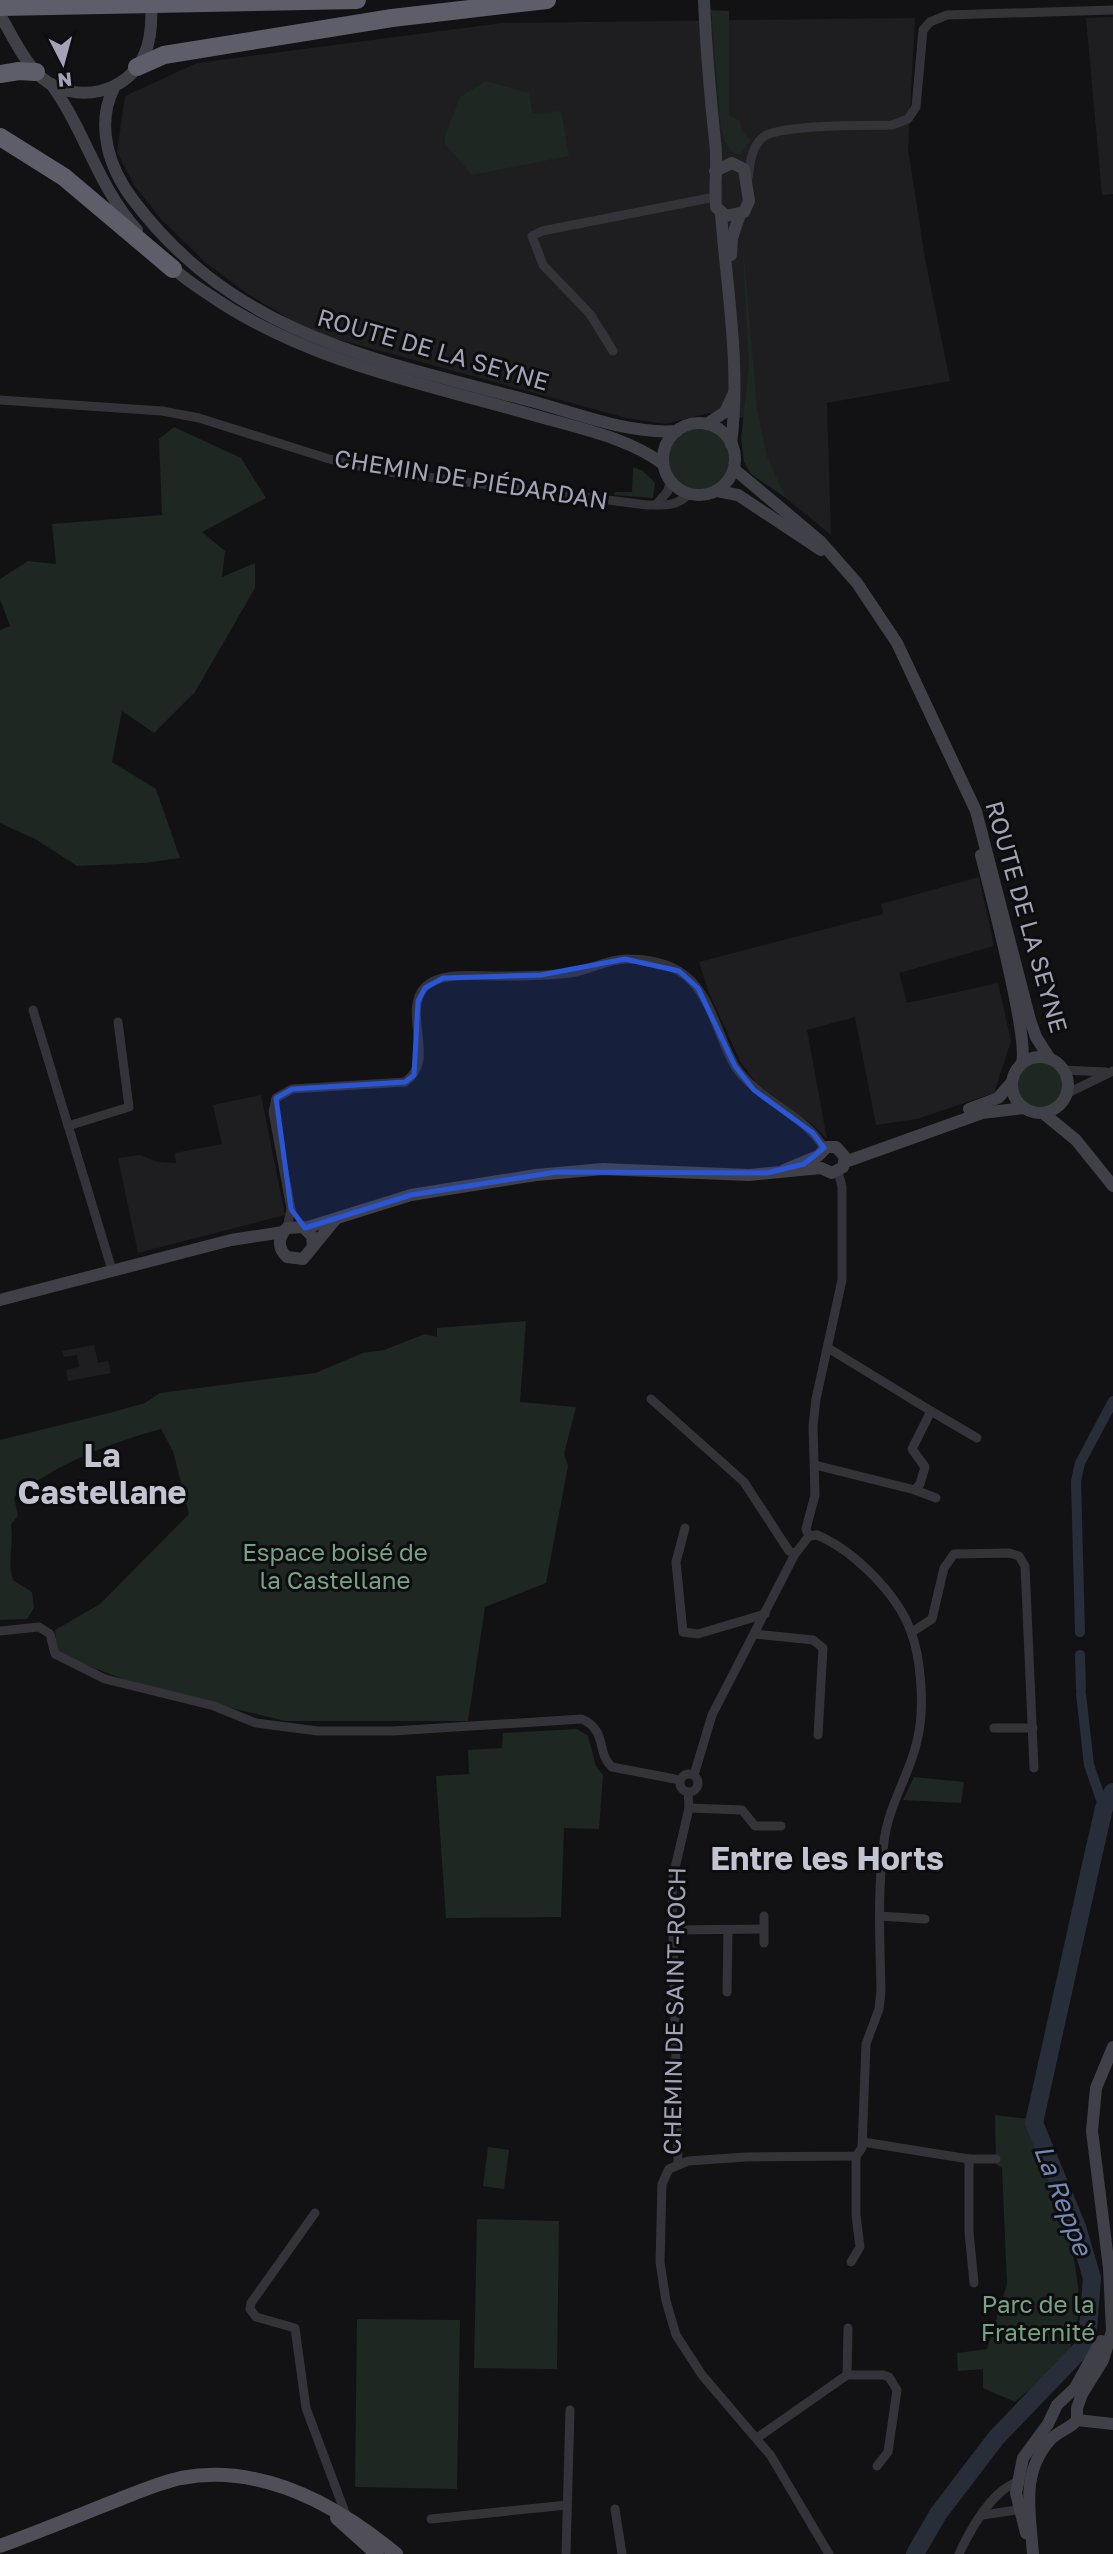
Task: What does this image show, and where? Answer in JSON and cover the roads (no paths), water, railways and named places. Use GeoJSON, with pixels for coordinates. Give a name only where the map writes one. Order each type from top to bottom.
{"type":"FeatureCollection","features":[{"type":"Feature","properties":{"kind":"highway"},"geometry":{"type":"LineString","coordinates":[[0,7],[357,0]]}},
{"type":"Feature","properties":{"kind":"highway"},"geometry":{"type":"LineString","coordinates":[[137,68],[164,55],[392,18],[547,0]]}},
{"type":"Feature","properties":{"kind":"highway"},"geometry":{"type":"LineString","coordinates":[[0,75],[19,71],[43,78]]}},
{"type":"Feature","properties":{"kind":"highway"},"geometry":{"type":"LineString","coordinates":[[0,137],[65,177],[173,269]]}},
{"type":"Feature","properties":{"kind":"main road"},"geometry":{"type":"LineString","coordinates":[[43,78],[75,93],[114,88],[137,68],[145,55],[150,35],[151,0]]}},
{"type":"Feature","properties":{"kind":"main road"},"geometry":{"type":"LineString","coordinates":[[704,0],[715,143],[715,197],[721,214],[732,321],[737,414],[732,444],[734,469],[730,478],[708,495],[689,494],[670,481],[663,464],[667,442],[677,431],[687,426],[707,425],[722,432],[732,444]]}},
{"type":"Feature","properties":{"kind":"main road","name":"ROUTE DE LA SEYNE"},"geometry":{"type":"LineString","coordinates":[[0,15],[78,127],[94,166],[116,204],[173,269],[235,313],[310,349],[401,379],[582,429],[646,453],[663,464]]}},
{"type":"Feature","properties":{"kind":"main road","name":"ROUTE DE LA SEYNE"},"geometry":{"type":"LineString","coordinates":[[114,88],[107,104],[105,131],[113,165],[127,192],[185,257],[242,301],[294,329],[347,351],[593,418],[663,432],[677,431]]}},
{"type":"Feature","properties":{"kind":"main road"},"geometry":{"type":"LineString","coordinates":[[715,143],[748,180],[748,206],[740,214],[732,238],[732,321]]}},
{"type":"Feature","properties":{"kind":"main road"},"geometry":{"type":"LineString","coordinates":[[715,171],[735,164]]}},
{"type":"Feature","properties":{"kind":"main road"},"geometry":{"type":"LineString","coordinates":[[721,214],[740,214]]}},
{"type":"Feature","properties":{"kind":"main road"},"geometry":{"type":"LineString","coordinates":[[707,425],[725,412],[736,385]]}},
{"type":"Feature","properties":{"kind":"main road","name":"ROUTE DE LA SEYNE"},"geometry":{"type":"LineString","coordinates":[[734,469],[803,526],[857,583],[897,643],[976,811],[992,863],[1030,1020],[1036,1037],[1050,1059]]}},
{"type":"Feature","properties":{"kind":"main road","name":"ROUTE DE LA SEYNE"},"geometry":{"type":"LineString","coordinates":[[716,491],[738,495],[833,558]]}},
{"type":"Feature","properties":{"kind":"main road","name":"ROUTE DE LA SEYNE"},"geometry":{"type":"LineString","coordinates":[[963,785],[1024,1050],[1022,1063]]}},
{"type":"Feature","properties":{"kind":"main road"},"geometry":{"type":"LineString","coordinates":[[821,1157],[828,1173],[864,1145],[998,1098],[1012,1082],[1022,1063],[1040,1057],[1050,1059],[1063,1070],[1068,1086],[1064,1098],[1076,1140]]}},
{"type":"Feature","properties":{"kind":"main road"},"geometry":{"type":"LineString","coordinates":[[1012,1082],[1014,1097],[1024,1108]]}},
{"type":"Feature","properties":{"kind":"main road"},"geometry":{"type":"LineString","coordinates":[[1043,1113],[1064,1098]]}},
{"type":"Feature","properties":{"kind":"main road"},"geometry":{"type":"LineString","coordinates":[[841,1161],[982,1113],[1024,1108],[1043,1113],[1076,1140],[1113,1186]]}},
{"type":"Feature","properties":{"kind":"main road"},"geometry":{"type":"LineString","coordinates":[[0,1300],[246,1238],[304,1228],[335,1220],[376,1203],[411,1195],[557,1172],[603,1169],[749,1175],[784,1170],[821,1157],[832,1146],[841,1161]]}},
{"type":"Feature","properties":{"kind":"main road"},"geometry":{"type":"LineString","coordinates":[[246,1238],[280,1248],[286,1257],[297,1260],[308,1256],[335,1220]]}},
{"type":"Feature","properties":{"kind":"main road"},"geometry":{"type":"LineString","coordinates":[[304,1228],[312,1236],[313,1246]]}},
{"type":"Feature","properties":{"kind":"main road"},"geometry":{"type":"LineString","coordinates":[[280,1248],[285,1230]]}},
{"type":"Feature","properties":{"kind":"main road"},"geometry":{"type":"LineString","coordinates":[[1053,2416],[1056,2424],[1072,2426],[1108,2346],[1112,2331],[1109,2268],[1092,2124],[1096,2088],[1113,2047]]}},
{"type":"Feature","properties":{"kind":"main road"},"geometry":{"type":"LineString","coordinates":[[1033,2554],[1017,2482],[1023,2458],[1053,2416],[1057,2405],[1062,2402],[1099,2349],[1111,2310]]}},
{"type":"Feature","properties":{"kind":"main road"},"geometry":{"type":"LineString","coordinates":[[1062,2402],[1072,2403],[1077,2414]]}},
{"type":"Feature","properties":{"kind":"main road"},"geometry":{"type":"LineString","coordinates":[[1077,2414],[1113,2424]]}},
{"type":"Feature","properties":{"kind":"main road"},"geometry":{"type":"LineString","coordinates":[[1024,2509],[1035,2459],[1064,2427]]}},
{"type":"Feature","properties":{"kind":"main road"},"geometry":{"type":"LineString","coordinates":[[0,2546],[181,2478],[207,2476],[271,2482],[346,2515],[396,2554]]}},
{"type":"Feature","properties":{"kind":"main road"},"geometry":{"type":"LineString","coordinates":[[326,2507],[377,2554]]}},
{"type":"Feature","properties":{"kind":"street"},"geometry":{"type":"LineString","coordinates":[[748,180],[752,153],[757,143],[773,130],[892,125],[908,119],[916,107],[923,30],[930,22],[947,15],[1113,10]]}},
{"type":"Feature","properties":{"kind":"street"},"geometry":{"type":"LineString","coordinates":[[735,164],[752,153]]}},
{"type":"Feature","properties":{"kind":"street"},"geometry":{"type":"LineString","coordinates":[[612,351],[590,314],[570,290],[543,265],[533,236],[542,231],[610,216],[715,197]]}},
{"type":"Feature","properties":{"kind":"street","name":"CHEMIN DE PIÉDARDAN"},"geometry":{"type":"LineString","coordinates":[[0,400],[162,411],[199,418],[326,458],[380,471],[656,505]]}},
{"type":"Feature","properties":{"kind":"street"},"geometry":{"type":"LineString","coordinates":[[656,505],[668,491],[670,481]]}},
{"type":"Feature","properties":{"kind":"street"},"geometry":{"type":"LineString","coordinates":[[656,505],[668,506],[682,501],[689,494]]}},
{"type":"Feature","properties":{"kind":"street"},"geometry":{"type":"LineString","coordinates":[[304,1228],[291,1209],[273,1112],[276,1098],[292,1089],[405,1082],[414,1075],[419,1063],[418,1001],[425,988],[439,978],[578,972],[625,959],[649,960],[679,971],[698,988],[735,1066],[754,1090],[813,1133],[821,1157]]}},
{"type":"Feature","properties":{"kind":"street"},"geometry":{"type":"LineString","coordinates":[[33,1010],[112,1270]]}},
{"type":"Feature","properties":{"kind":"street"},"geometry":{"type":"LineString","coordinates":[[68,1126],[130,1107],[118,1022]]}},
{"type":"Feature","properties":{"kind":"street"},"geometry":{"type":"LineString","coordinates":[[1063,1070],[1112,1071]]}},
{"type":"Feature","properties":{"kind":"street"},"geometry":{"type":"LineString","coordinates":[[1064,1098],[1112,1071]]}},
{"type":"Feature","properties":{"kind":"street"},"geometry":{"type":"LineString","coordinates":[[680,1780],[682,1789],[688,1792],[698,1784],[694,1775],[712,1716],[794,1554],[812,1531],[816,1399],[842,1280],[841,1161]]}},
{"type":"Feature","properties":{"kind":"street"},"geometry":{"type":"LineString","coordinates":[[285,1230],[291,1209]]}},
{"type":"Feature","properties":{"kind":"street"},"geometry":{"type":"LineString","coordinates":[[828,1348],[976,1438]]}},
{"type":"Feature","properties":{"kind":"street"},"geometry":{"type":"LineString","coordinates":[[651,1399],[744,1482],[789,1551],[794,1554]]}},
{"type":"Feature","properties":{"kind":"street"},"geometry":{"type":"LineString","coordinates":[[915,1490],[920,1484],[925,1467],[912,1448],[931,1411]]}},
{"type":"Feature","properties":{"kind":"street"},"geometry":{"type":"LineString","coordinates":[[814,1465],[915,1490],[936,1498]]}},
{"type":"Feature","properties":{"kind":"street"},"geometry":{"type":"LineString","coordinates":[[685,1528],[676,1562],[683,1632],[698,1634],[765,1614]]}},
{"type":"Feature","properties":{"kind":"street"},"geometry":{"type":"LineString","coordinates":[[812,1531],[866,1567],[912,1632],[922,1697],[919,1732],[887,1826],[880,1916],[881,1991],[879,2009],[866,2044],[863,2142],[856,2156],[856,2216],[860,2247],[851,2262]]}},
{"type":"Feature","properties":{"kind":"street"},"geometry":{"type":"LineString","coordinates":[[912,1632],[932,1619],[944,1568],[954,1554],[1009,1553],[1019,1556],[1025,1566],[1034,1768]]}},
{"type":"Feature","properties":{"kind":"street"},"geometry":{"type":"LineString","coordinates":[[0,1631],[39,1627],[50,1634],[55,1654],[105,1679],[214,1706],[256,1723],[318,1731],[393,1731],[582,1719],[589,1722],[601,1737],[606,1762],[612,1767],[680,1780]]}},
{"type":"Feature","properties":{"kind":"street"},"geometry":{"type":"LineString","coordinates":[[755,1634],[813,1640],[823,1648],[818,1735]]}},
{"type":"Feature","properties":{"kind":"street"},"geometry":{"type":"LineString","coordinates":[[994,1728],[1033,1728]]}},
{"type":"Feature","properties":{"kind":"street"},"geometry":{"type":"LineString","coordinates":[[680,1780],[686,1774],[694,1775]]}},
{"type":"Feature","properties":{"kind":"street","name":"CHEMIN DE SAINT-ROCH"},"geometry":{"type":"LineString","coordinates":[[688,1792],[689,1808],[674,1867],[678,2163],[664,2175],[661,2194],[660,2262],[671,2320],[680,2342],[702,2375],[757,2438],[783,2474],[829,2554]]}},
{"type":"Feature","properties":{"kind":"street"},"geometry":{"type":"LineString","coordinates":[[689,1808],[742,1810],[755,1826],[781,1826]]}},
{"type":"Feature","properties":{"kind":"street"},"geometry":{"type":"LineString","coordinates":[[764,1916],[764,1943]]}},
{"type":"Feature","properties":{"kind":"street"},"geometry":{"type":"LineString","coordinates":[[880,1916],[925,1919]]}},
{"type":"Feature","properties":{"kind":"street"},"geometry":{"type":"LineString","coordinates":[[674,1930],[763,1930]]}},
{"type":"Feature","properties":{"kind":"street"},"geometry":{"type":"LineString","coordinates":[[727,1992],[729,1930]]}},
{"type":"Feature","properties":{"kind":"street"},"geometry":{"type":"LineString","coordinates":[[863,2142],[969,2159],[996,2160]]}},
{"type":"Feature","properties":{"kind":"street"},"geometry":{"type":"LineString","coordinates":[[678,2163],[746,2157],[856,2156]]}},
{"type":"Feature","properties":{"kind":"street"},"geometry":{"type":"LineString","coordinates":[[969,2159],[974,2283]]}},
{"type":"Feature","properties":{"kind":"street"},"geometry":{"type":"LineString","coordinates":[[314,2213],[251,2303],[250,2309],[256,2317],[295,2328],[306,2408],[346,2515]]}},
{"type":"Feature","properties":{"kind":"street"},"geometry":{"type":"LineString","coordinates":[[847,2375],[848,2328]]}},
{"type":"Feature","properties":{"kind":"street"},"geometry":{"type":"LineString","coordinates":[[757,2438],[847,2375],[883,2375],[889,2377],[897,2389],[898,2398],[888,2452],[877,2466]]}},
{"type":"Feature","properties":{"kind":"street"},"geometry":{"type":"LineString","coordinates":[[566,2554],[570,2410]]}},
{"type":"Feature","properties":{"kind":"street"},"geometry":{"type":"LineString","coordinates":[[962,2553],[998,2495],[1017,2482]]}},
{"type":"Feature","properties":{"kind":"street"},"geometry":{"type":"LineString","coordinates":[[431,2519],[567,2505]]}},
{"type":"Feature","properties":{"kind":"street"},"geometry":{"type":"LineString","coordinates":[[615,2509],[622,2554]]}},
{"type":"Feature","properties":{"kind":"street"},"geometry":{"type":"LineString","coordinates":[[984,2515],[1024,2509]]}},
{"type":"Feature","properties":{"kind":"waterway"},"geometry":{"type":"LineString","coordinates":[[1080,1632],[1076,1481],[1080,1463],[1113,1401]]}},
{"type":"Feature","properties":{"kind":"waterway"},"geometry":{"type":"LineString","coordinates":[[1080,1655],[1081,1689]]}},
{"type":"Feature","properties":{"kind":"waterway"},"geometry":{"type":"LineString","coordinates":[[1081,1694],[1089,1765],[1104,1808]]}},
{"type":"Feature","properties":{"kind":"waterway","name":"La Reppe"},"geometry":{"type":"LineString","coordinates":[[915,2554],[938,2514],[996,2438],[1087,2343],[1092,2278],[1077,2227],[1034,2123],[1104,1808],[1113,1792]]}},
{"type":"Feature","properties":{"kind":"district","name":"La Castellane"},"geometry":{"type":"Point","coordinates":[102,1474]}},
{"type":"Feature","properties":{"kind":"district","name":"Entre les Horts"},"geometry":{"type":"Point","coordinates":[827,1859]}},
{"type":"Feature","properties":{"kind":"park label","name":"Espace boisé de la Castellane"},"geometry":{"type":"Point","coordinates":[335,1567]}},
{"type":"Feature","properties":{"kind":"park label","name":"Parc de la Fraternité"},"geometry":{"type":"Point","coordinates":[1038,2319]}}]}
